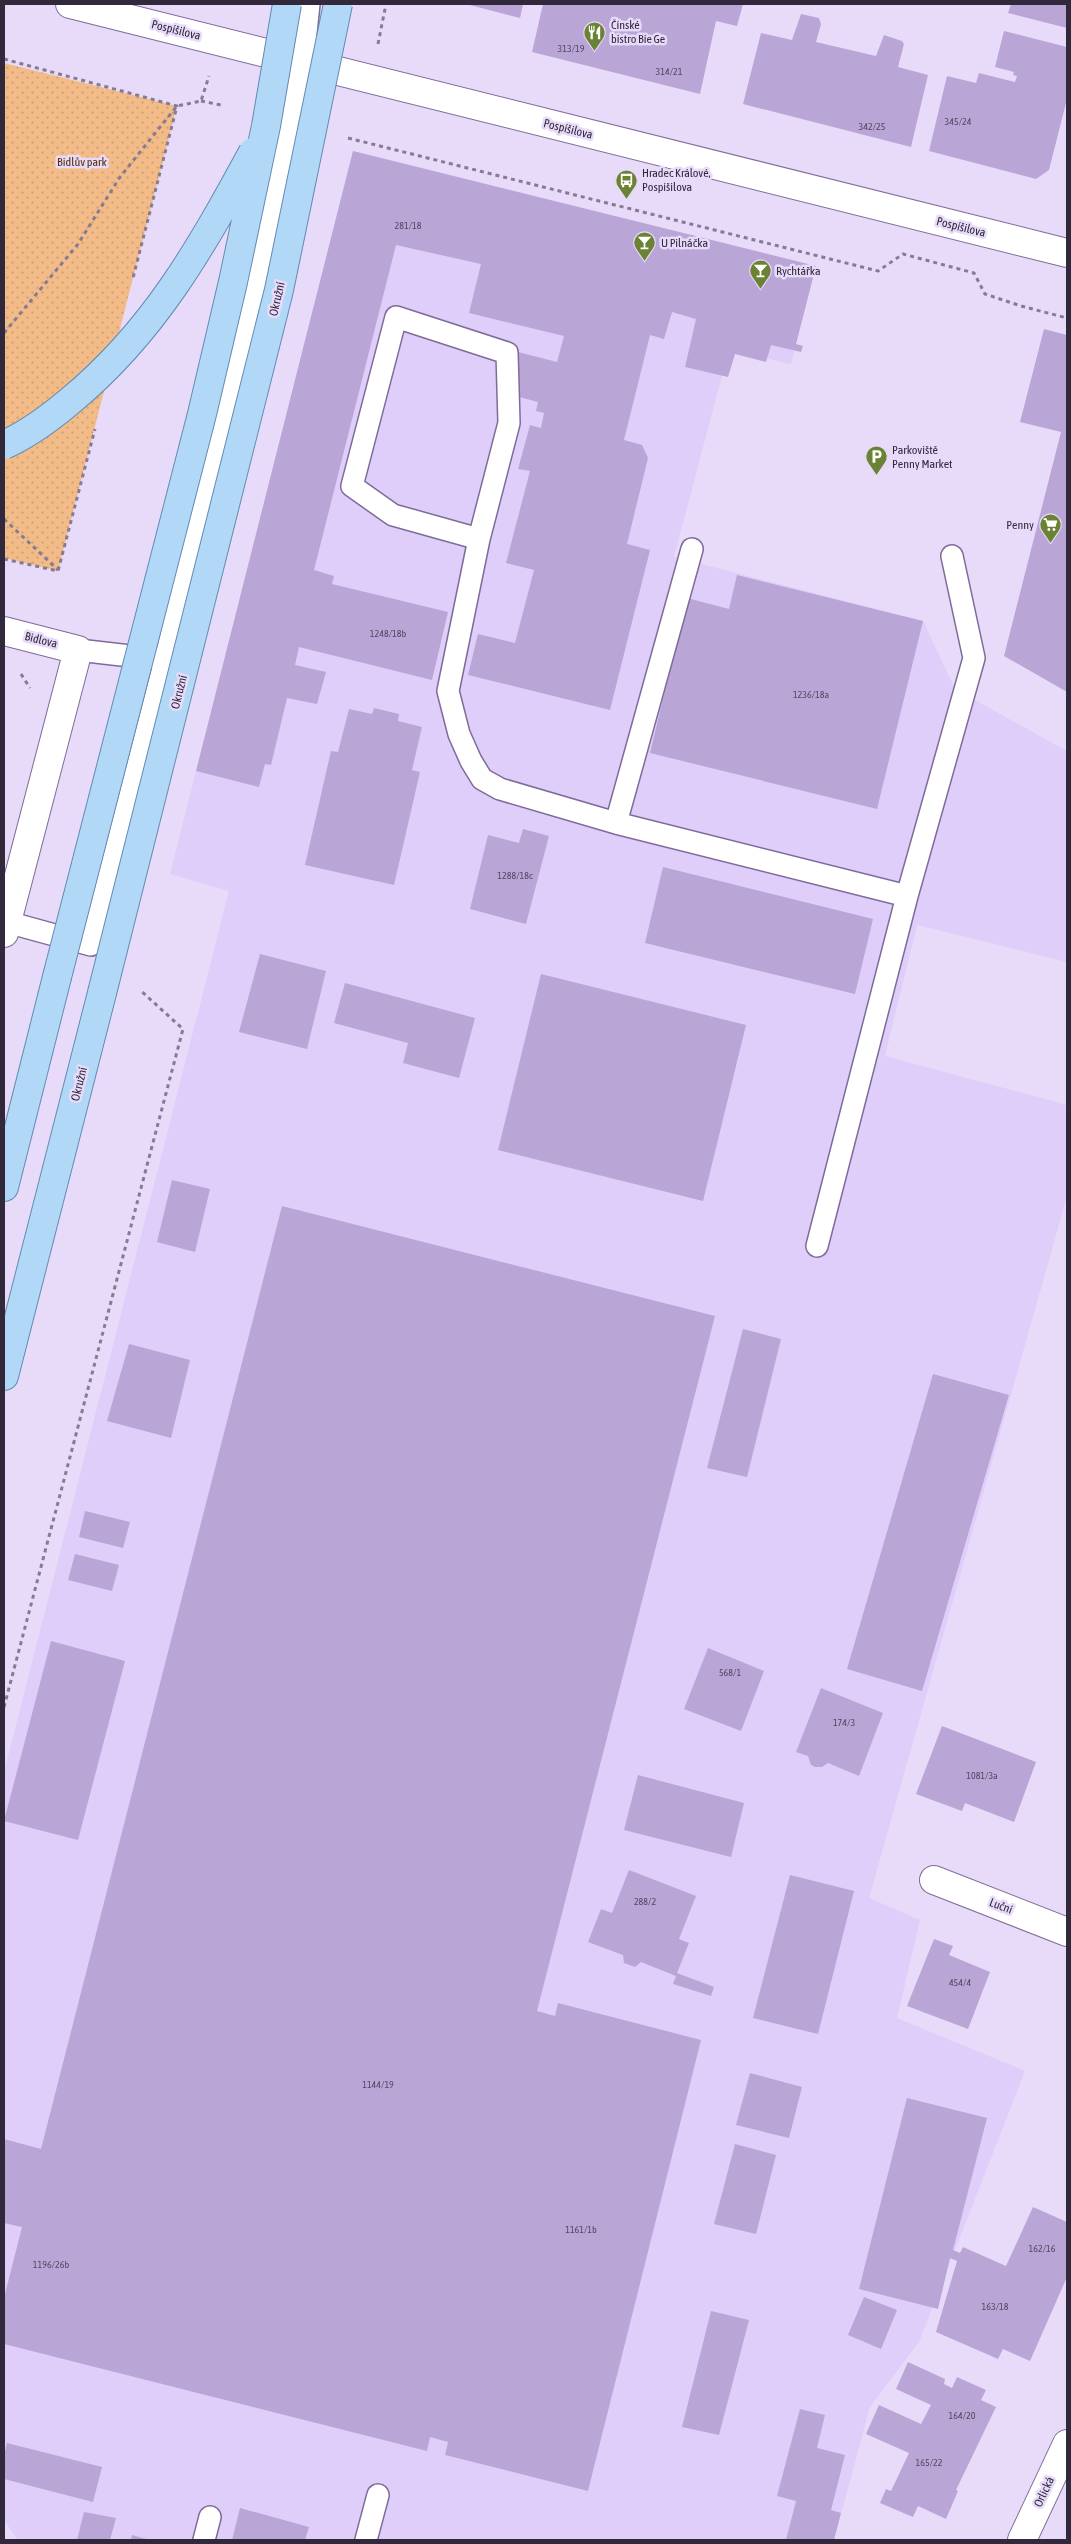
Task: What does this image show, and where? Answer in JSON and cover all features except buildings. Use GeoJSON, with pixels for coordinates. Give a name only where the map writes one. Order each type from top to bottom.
{"type":"FeatureCollection","features":[{"type":"Feature","properties":{"kind":"main road"},"geometry":{"type":"LineString","coordinates":[[4,1187],[202,414],[247,222],[287,4]]}},
{"type":"Feature","properties":{"kind":"main road","name":"Okružní"},"geometry":{"type":"LineString","coordinates":[[4,1376],[279,290],[338,4]]}},
{"type":"Feature","properties":{"kind":"main road"},"geometry":{"type":"LineString","coordinates":[[4,446],[56,413],[93,382],[128,347],[153,316],[226,202],[266,126]]}},
{"type":"Feature","properties":{"kind":"street","name":"Pospíšilova"},"geometry":{"type":"LineString","coordinates":[[70,4],[1067,253]]}},
{"type":"Feature","properties":{"kind":"street","name":"Bidlova"},"geometry":{"type":"LineString","coordinates":[[4,630],[78,650]]}},
{"type":"Feature","properties":{"kind":"street"},"geometry":{"type":"LineString","coordinates":[[5,927],[78,650]]}},
{"type":"Feature","properties":{"kind":"street","name":"Luční"},"geometry":{"type":"LineString","coordinates":[[934,1880],[1067,1932]]}},
{"type":"Feature","properties":{"kind":"street","name":"Orlická"},"geometry":{"type":"LineString","coordinates":[[1022,2540],[1067,2444]]}},
{"type":"Feature","properties":{"kind":"lane"},"geometry":{"type":"LineString","coordinates":[[5,927],[91,944],[165,660],[246,327],[303,62],[309,4]]}},
{"type":"Feature","properties":{"kind":"lane"},"geometry":{"type":"LineString","coordinates":[[479,539],[393,516],[352,486],[396,317],[507,353],[509,423],[479,539],[448,691],[459,734],[471,761],[482,779],[500,789],[616,823],[907,896]]}},
{"type":"Feature","properties":{"kind":"lane"},"geometry":{"type":"LineString","coordinates":[[616,823],[692,549]]}},
{"type":"Feature","properties":{"kind":"lane"},"geometry":{"type":"LineString","coordinates":[[818,1246],[907,896],[974,658],[952,556]]}},
{"type":"Feature","properties":{"kind":"lane"},"geometry":{"type":"LineString","coordinates":[[78,650],[165,660]]}},
{"type":"Feature","properties":{"kind":"lane"},"geometry":{"type":"LineString","coordinates":[[366,2540],[378,2495]]}},
{"type":"Feature","properties":{"kind":"lane"},"geometry":{"type":"LineString","coordinates":[[204,2540],[210,2517]]}},
{"type":"Feature","properties":{"kind":"path"},"geometry":{"type":"LineString","coordinates":[[201,101],[220,41]]}},
{"type":"Feature","properties":{"kind":"path"},"geometry":{"type":"LineString","coordinates":[[4,59],[177,106],[201,101],[221,105]]}},
{"type":"Feature","properties":{"kind":"path"},"geometry":{"type":"LineString","coordinates":[[131,286],[177,106]]}},
{"type":"Feature","properties":{"kind":"path"},"geometry":{"type":"LineString","coordinates":[[4,333],[78,244],[120,177],[177,106]]}},
{"type":"Feature","properties":{"kind":"path"},"geometry":{"type":"LineString","coordinates":[[343,136],[878,271],[903,254],[974,273],[985,294],[1067,318]]}},
{"type":"Feature","properties":{"kind":"path"},"geometry":{"type":"LineString","coordinates":[[58,571],[97,419]]}},
{"type":"Feature","properties":{"kind":"path"},"geometry":{"type":"LineString","coordinates":[[4,519],[58,571]]}},
{"type":"Feature","properties":{"kind":"path"},"geometry":{"type":"LineString","coordinates":[[4,559],[58,571]]}},
{"type":"Feature","properties":{"kind":"path"},"geometry":{"type":"LineString","coordinates":[[18,672],[30,688],[31,695]]}},
{"type":"Feature","properties":{"kind":"path"},"geometry":{"type":"LineString","coordinates":[[4,1707],[183,1029],[133,984]]}},
{"type":"Feature","properties":{"kind":"shaded area"},"geometry":{"type":"Polygon","coordinates":[[[353,151],[816,266],[791,364],[729,349],[674,557],[923,621],[955,689],[1067,751],[1067,962],[917,925],[885,1056],[1067,1105],[1067,1196],[869,1898],[920,1920],[897,2018],[1025,2071],[919,2342],[870,2407],[834,2540],[18,2540],[4,2520],[4,1772],[229,891],[170,874],[353,151]]]}},
{"type":"Feature","properties":{"kind":"green space","name":"Bidlův park"},"geometry":{"type":"Polygon","coordinates":[[[4,63],[177,106],[58,571],[4,558],[4,63]]]}},
{"type":"Feature","properties":{"kind":"place","name":"Čínské bistro Bie Ge"},"geometry":{"type":"Point","coordinates":[595,51]}},
{"type":"Feature","properties":{"kind":"place","name":"Hradec Králové, Pospíšilova"},"geometry":{"type":"Point","coordinates":[626,199]}},
{"type":"Feature","properties":{"kind":"place","name":"U Pilnáčka"},"geometry":{"type":"Point","coordinates":[645,262]}},
{"type":"Feature","properties":{"kind":"place","name":"Rychtářka"},"geometry":{"type":"Point","coordinates":[760,290]}},
{"type":"Feature","properties":{"kind":"place","name":"Parkoviště Penny Market"},"geometry":{"type":"Point","coordinates":[876,476]}},
{"type":"Feature","properties":{"kind":"place","name":"Penny"},"geometry":{"type":"Point","coordinates":[1050,544]}}]}
